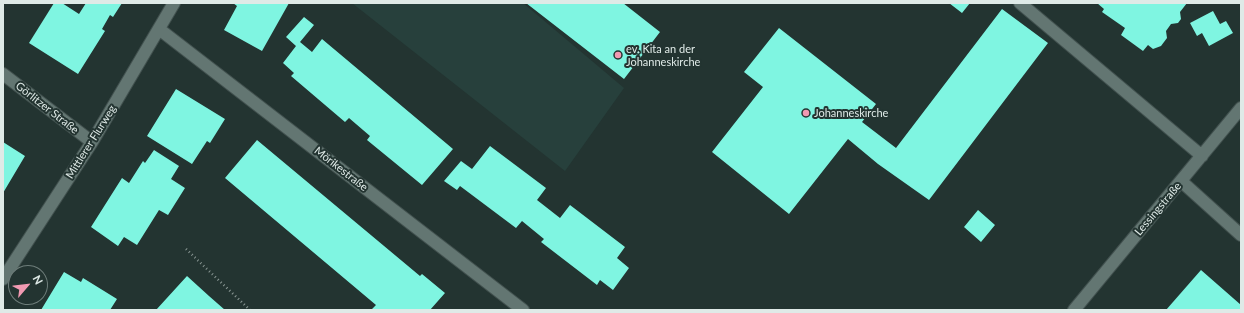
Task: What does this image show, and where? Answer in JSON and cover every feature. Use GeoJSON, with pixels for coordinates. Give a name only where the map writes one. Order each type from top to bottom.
{"type":"FeatureCollection","features":[{"type":"Feature","properties":{"kind":"street","name":"Mittlerer Flurweg"},"geometry":{"type":"LineString","coordinates":[[3,279],[92,142],[174,3]]}},
{"type":"Feature","properties":{"kind":"street"},"geometry":{"type":"LineString","coordinates":[[1020,3],[1202,156]]}},
{"type":"Feature","properties":{"kind":"street","name":"Mörikestraße"},"geometry":{"type":"LineString","coordinates":[[159,29],[523,310]]}},
{"type":"Feature","properties":{"kind":"street","name":"Görlitzer Straße"},"geometry":{"type":"LineString","coordinates":[[3,74],[92,142]]}},
{"type":"Feature","properties":{"kind":"street","name":"Lessingstraße"},"geometry":{"type":"LineString","coordinates":[[1074,310],[1241,108]]}},
{"type":"Feature","properties":{"kind":"street"},"geometry":{"type":"LineString","coordinates":[[1181,181],[1241,235]]}},
{"type":"Feature","properties":{"kind":"path"},"geometry":{"type":"LineString","coordinates":[[186,249],[250,310]]}},
{"type":"Feature","properties":{"kind":"shaded area"},"geometry":{"type":"Polygon","coordinates":[[[352,3],[523,3],[624,88],[565,171],[352,3]]]}},
{"type":"Feature","properties":{"kind":"building"},"geometry":{"type":"Polygon","coordinates":[[[54,3],[62,3],[79,14],[86,3],[122,3],[113,17],[110,15],[102,29],[105,31],[78,74],[29,43],[54,3]]]}},
{"type":"Feature","properties":{"kind":"building"},"geometry":{"type":"Polygon","coordinates":[[[233,3],[289,3],[262,51],[224,30],[237,6],[233,3]]]}},
{"type":"Feature","properties":{"kind":"building","name":"ev. Kita an der Johanneskirche"},"geometry":{"type":"Polygon","coordinates":[[[526,3],[623,3],[660,32],[624,79],[526,3]]]}},
{"type":"Feature","properties":{"kind":"building"},"geometry":{"type":"Polygon","coordinates":[[[949,3],[970,3],[962,13],[949,3]]]}},
{"type":"Feature","properties":{"kind":"building"},"geometry":{"type":"Polygon","coordinates":[[[1097,3],[1187,3],[1180,12],[1181,19],[1178,23],[1171,24],[1166,31],[1167,38],[1161,46],[1153,49],[1148,45],[1143,51],[1121,35],[1125,28],[1102,12],[1104,9],[1097,3]]]}},
{"type":"Feature","properties":{"kind":"building","name":"Johanneskirche"},"geometry":{"type":"Polygon","coordinates":[[[1002,9],[1048,43],[929,200],[878,164],[848,139],[789,214],[712,152],[763,87],[744,72],[779,28],[876,104],[862,122],[896,148],[1002,9]]]}},
{"type":"Feature","properties":{"kind":"building"},"geometry":{"type":"Polygon","coordinates":[[[1213,11],[1220,24],[1226,21],[1233,33],[1209,46],[1202,33],[1197,36],[1190,23],[1213,11]]]}},
{"type":"Feature","properties":{"kind":"building"},"geometry":{"type":"Polygon","coordinates":[[[304,17],[314,25],[300,42],[312,52],[322,39],[453,149],[422,185],[367,140],[370,136],[349,118],[345,122],[291,76],[294,73],[283,63],[296,46],[286,37],[304,17]]]}},
{"type":"Feature","properties":{"kind":"building"},"geometry":{"type":"Polygon","coordinates":[[[176,89],[225,119],[210,143],[207,141],[192,164],[147,136],[176,89]]]}},
{"type":"Feature","properties":{"kind":"building"},"geometry":{"type":"Polygon","coordinates":[[[257,140],[420,276],[422,274],[445,293],[430,310],[371,310],[376,305],[225,178],[257,140]]]}},
{"type":"Feature","properties":{"kind":"building"},"geometry":{"type":"Polygon","coordinates":[[[3,142],[25,156],[3,193],[3,142]]]}},
{"type":"Feature","properties":{"kind":"building"},"geometry":{"type":"Polygon","coordinates":[[[490,146],[546,188],[537,200],[560,218],[570,205],[625,247],[617,258],[629,268],[613,290],[600,280],[597,285],[541,242],[544,239],[522,221],[516,228],[460,186],[457,190],[444,181],[461,161],[472,169],[490,146]]]}},
{"type":"Feature","properties":{"kind":"building"},"geometry":{"type":"Polygon","coordinates":[[[154,150],[179,166],[171,179],[185,188],[168,215],[159,210],[137,245],[124,237],[118,246],[91,227],[122,178],[129,183],[143,161],[145,163],[154,150]]]}},
{"type":"Feature","properties":{"kind":"building"},"geometry":{"type":"Polygon","coordinates":[[[978,210],[995,225],[981,242],[964,227],[978,210]]]}},
{"type":"Feature","properties":{"kind":"building"},"geometry":{"type":"Polygon","coordinates":[[[1201,270],[1241,305],[1241,310],[1166,310],[1201,270]]]}},
{"type":"Feature","properties":{"kind":"building"},"geometry":{"type":"Polygon","coordinates":[[[64,272],[81,282],[83,278],[117,299],[110,310],[41,310],[44,305],[48,305],[48,298],[64,272]]]}},
{"type":"Feature","properties":{"kind":"building"},"geometry":{"type":"Polygon","coordinates":[[[187,276],[209,296],[225,310],[156,310],[187,276]]]}},
{"type":"Feature","properties":{"kind":"place","name":"ev. Kita an der Johanneskirche"},"geometry":{"type":"Point","coordinates":[618,55]}},
{"type":"Feature","properties":{"kind":"place","name":"Johanneskirche"},"geometry":{"type":"Point","coordinates":[806,113]}}]}
